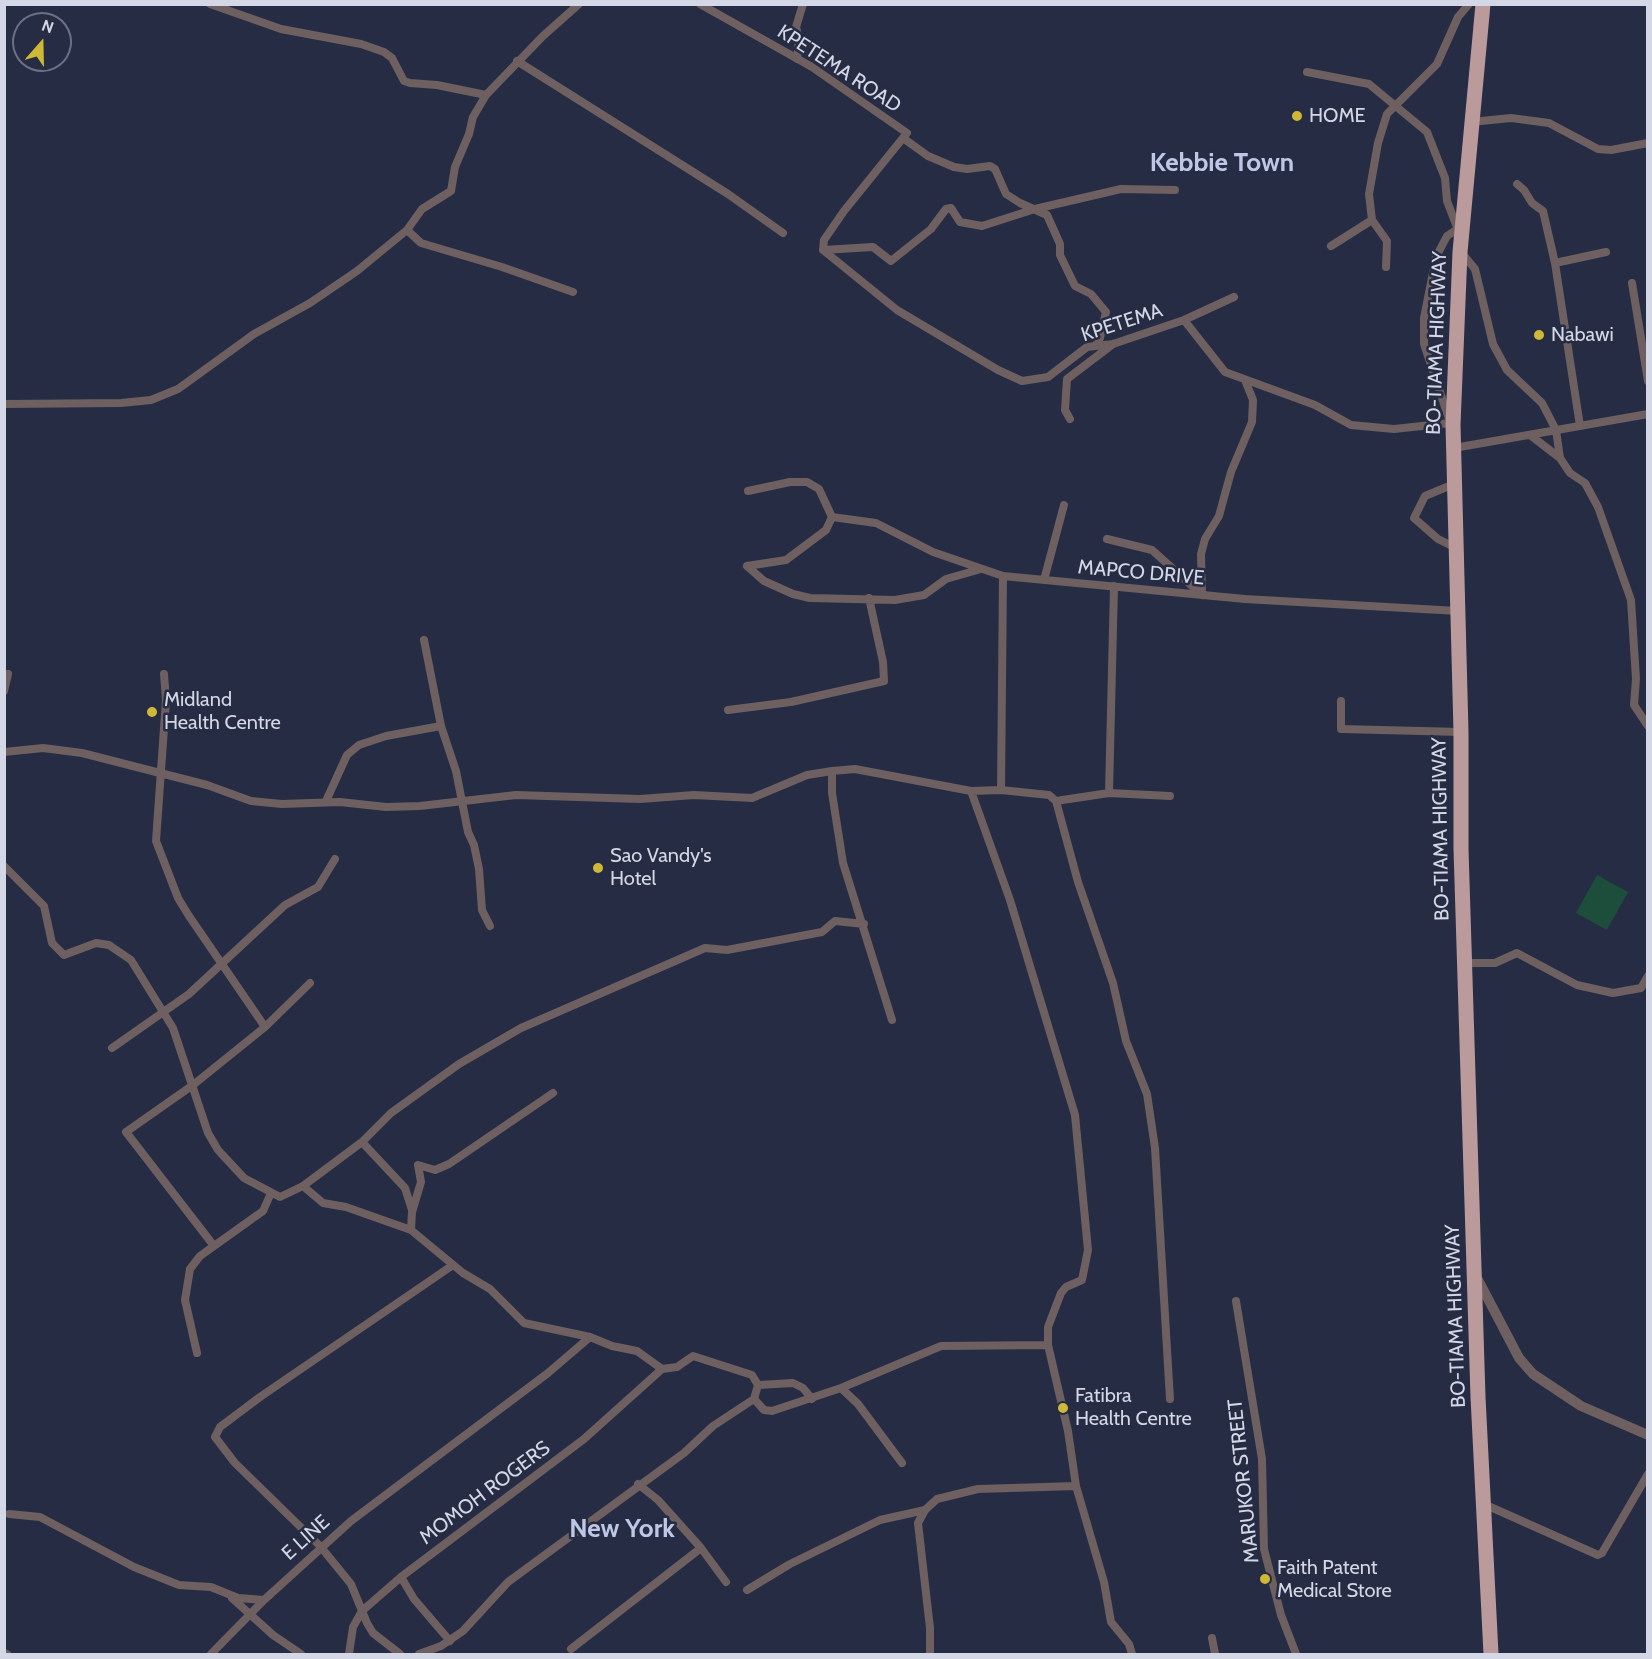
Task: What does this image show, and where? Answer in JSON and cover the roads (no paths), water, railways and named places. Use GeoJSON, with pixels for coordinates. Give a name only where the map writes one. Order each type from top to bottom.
{"type":"FeatureCollection","features":[{"type":"Feature","properties":{"kind":"highway","name":"BO-TIAMA HIGHWAY"},"geometry":{"type":"LineString","coordinates":[[1483,4],[1460,226],[1451,424],[1454,448],[1464,963],[1478,1397],[1486,1505],[1491,1654]]}},
{"type":"Feature","properties":{"kind":"street"},"geometry":{"type":"LineString","coordinates":[[210,4],[281,29],[361,44],[384,52],[393,57],[404,81],[410,84],[437,85],[486,95]]}},
{"type":"Feature","properties":{"kind":"street"},"geometry":{"type":"LineString","coordinates":[[4,404],[121,403],[151,400],[178,389],[254,334],[310,303],[357,271],[407,230],[422,209],[451,191],[455,166],[469,134],[473,117],[486,95],[517,61],[579,4]]}},
{"type":"Feature","properties":{"kind":"street","name":"KPETEMA ROAD"},"geometry":{"type":"LineString","coordinates":[[700,4],[797,59],[907,133],[844,211],[824,240],[823,250]]}},
{"type":"Feature","properties":{"kind":"street"},"geometry":{"type":"LineString","coordinates":[[797,59],[799,39],[796,27],[803,4]]}},
{"type":"Feature","properties":{"kind":"street"},"geometry":{"type":"LineString","coordinates":[[1386,267],[1387,241],[1372,219],[1369,194],[1378,143],[1387,114],[1437,64],[1458,17],[1469,4]]}},
{"type":"Feature","properties":{"kind":"street"},"geometry":{"type":"LineString","coordinates":[[517,61],[728,194],[783,233]]}},
{"type":"Feature","properties":{"kind":"street"},"geometry":{"type":"LineString","coordinates":[[1184,320],[1225,372],[1315,405],[1350,425],[1394,429],[1451,424],[1424,344],[1424,318],[1436,257],[1447,236],[1460,226],[1447,201],[1444,178],[1427,132],[1370,84],[1307,72]]}},
{"type":"Feature","properties":{"kind":"street"},"geometry":{"type":"LineString","coordinates":[[1471,122],[1511,118],[1549,123],[1598,149],[1611,150],[1647,143]]}},
{"type":"Feature","properties":{"kind":"street"},"geometry":{"type":"LineString","coordinates":[[903,138],[928,156],[954,166],[995,169],[1006,194],[1047,214],[1060,244],[1060,255],[1075,286],[1091,294],[1106,312],[1100,338],[1095,346]]}},
{"type":"Feature","properties":{"kind":"street"},"geometry":{"type":"LineString","coordinates":[[1516,184],[1524,190],[1532,204],[1543,211],[1555,263],[1580,426]]}},
{"type":"Feature","properties":{"kind":"street"},"geometry":{"type":"LineString","coordinates":[[823,250],[873,247],[891,261],[931,229],[946,209],[951,208],[960,222],[982,225],[1035,209],[1121,189],[1175,190]]}},
{"type":"Feature","properties":{"kind":"street"},"geometry":{"type":"LineString","coordinates":[[1331,246],[1372,219]]}},
{"type":"Feature","properties":{"kind":"street"},"geometry":{"type":"LineString","coordinates":[[407,230],[421,243],[502,267],[573,292]]}},
{"type":"Feature","properties":{"kind":"street","name":"KPETEMA"},"geometry":{"type":"LineString","coordinates":[[823,250],[897,310],[1022,381],[1048,377],[1087,347],[1113,344],[1184,320],[1234,297]]}},
{"type":"Feature","properties":{"kind":"street"},"geometry":{"type":"LineString","coordinates":[[1460,252],[1475,269],[1493,344],[1512,376],[1542,403],[1556,430],[1560,458]]}},
{"type":"Feature","properties":{"kind":"street"},"geometry":{"type":"LineString","coordinates":[[1555,263],[1606,252]]}},
{"type":"Feature","properties":{"kind":"street"},"geometry":{"type":"LineString","coordinates":[[1632,284],[1647,381]]}},
{"type":"Feature","properties":{"kind":"street"},"geometry":{"type":"LineString","coordinates":[[1070,419],[1065,410],[1067,379],[1113,344]]}},
{"type":"Feature","properties":{"kind":"street"},"geometry":{"type":"LineString","coordinates":[[1202,595],[1201,554],[1204,539],[1219,516],[1231,472],[1252,422],[1253,400],[1245,380]]}},
{"type":"Feature","properties":{"kind":"street"},"geometry":{"type":"LineString","coordinates":[[1454,448],[1647,414]]}},
{"type":"Feature","properties":{"kind":"street"},"geometry":{"type":"LineString","coordinates":[[1530,435],[1560,458],[1570,473],[1585,483],[1598,507],[1631,600],[1636,679],[1634,705],[1647,726]]}},
{"type":"Feature","properties":{"kind":"street"},"geometry":{"type":"LineString","coordinates":[[748,491],[790,482],[807,482],[819,489],[832,517],[826,530],[786,560],[747,566],[764,581],[793,594],[810,598],[895,600],[924,595],[946,579],[982,569]]}},
{"type":"Feature","properties":{"kind":"street"},"geometry":{"type":"LineString","coordinates":[[1454,484],[1425,496],[1414,518],[1438,539],[1456,548]]}},
{"type":"Feature","properties":{"kind":"street"},"geometry":{"type":"LineString","coordinates":[[1044,580],[1064,505]]}},
{"type":"Feature","properties":{"kind":"street","name":"MAPCO DRIVE"},"geometry":{"type":"LineString","coordinates":[[832,517],[876,524],[933,552],[1003,576],[1202,595],[1458,612]]}},
{"type":"Feature","properties":{"kind":"street"},"geometry":{"type":"LineString","coordinates":[[1107,539],[1152,550],[1202,595]]}},
{"type":"Feature","properties":{"kind":"street"},"geometry":{"type":"LineString","coordinates":[[1001,790],[1003,576]]}},
{"type":"Feature","properties":{"kind":"street"},"geometry":{"type":"LineString","coordinates":[[1109,793],[1114,586]]}},
{"type":"Feature","properties":{"kind":"street"},"geometry":{"type":"LineString","coordinates":[[728,710],[790,702],[884,681],[884,662],[870,598]]}},
{"type":"Feature","properties":{"kind":"street"},"geometry":{"type":"LineString","coordinates":[[424,640],[441,726],[456,771],[460,801],[479,869],[482,910],[490,926]]}},
{"type":"Feature","properties":{"kind":"street"},"geometry":{"type":"LineString","coordinates":[[4,691],[8,674]]}},
{"type":"Feature","properties":{"kind":"street"},"geometry":{"type":"LineString","coordinates":[[164,674],[166,700],[156,841],[178,898],[220,965],[265,1027]]}},
{"type":"Feature","properties":{"kind":"street"},"geometry":{"type":"LineString","coordinates":[[1341,701],[1341,729],[1461,732]]}},
{"type":"Feature","properties":{"kind":"street"},"geometry":{"type":"LineString","coordinates":[[326,801],[347,755],[359,745],[386,736],[441,726]]}},
{"type":"Feature","properties":{"kind":"street"},"geometry":{"type":"LineString","coordinates":[[4,752],[62,749],[207,785],[251,801],[282,804],[326,801],[386,807],[516,795],[640,799],[694,795],[752,798],[807,775],[855,769],[971,791],[1001,790],[1049,795],[1056,801],[1078,882],[1113,983],[1126,1041],[1147,1094],[1155,1148],[1170,1399]]}},
{"type":"Feature","properties":{"kind":"street"},"geometry":{"type":"LineString","coordinates":[[831,771],[832,793],[843,863],[864,924],[892,1020]]}},
{"type":"Feature","properties":{"kind":"street"},"geometry":{"type":"LineString","coordinates":[[971,791],[1010,900],[1075,1115],[1088,1250],[1082,1280],[1065,1287],[1061,1293],[1048,1327],[1048,1345],[1068,1431],[1076,1486],[1104,1582],[1111,1622],[1128,1644],[1132,1654]]}},
{"type":"Feature","properties":{"kind":"street"},"geometry":{"type":"LineString","coordinates":[[1056,801],[1109,793],[1170,796]]}},
{"type":"Feature","properties":{"kind":"street"},"geometry":{"type":"LineString","coordinates":[[112,1048],[189,994],[285,905],[318,887],[335,860]]}},
{"type":"Feature","properties":{"kind":"street"},"geometry":{"type":"LineString","coordinates":[[4,866],[44,906],[52,944],[64,955],[96,943],[109,945],[131,960],[164,1013],[181,1048],[208,1133],[218,1149],[244,1178],[280,1197],[303,1186],[362,1142],[391,1113],[459,1064],[521,1028],[705,948],[727,950],[822,932],[835,921],[864,924]]}},
{"type":"Feature","properties":{"kind":"street"},"geometry":{"type":"LineString","coordinates":[[4,882],[16,878]]}},
{"type":"Feature","properties":{"kind":"street"},"geometry":{"type":"LineString","coordinates":[[1464,963],[1495,963],[1517,953],[1577,985],[1613,993],[1641,987],[1647,976]]}},
{"type":"Feature","properties":{"kind":"street"},"geometry":{"type":"LineString","coordinates":[[214,1246],[126,1132],[193,1085],[265,1027],[310,983]]}},
{"type":"Feature","properties":{"kind":"street"},"geometry":{"type":"LineString","coordinates":[[411,1230],[412,1212],[421,1182],[418,1165],[435,1170],[449,1164],[553,1093]]}},
{"type":"Feature","properties":{"kind":"street"},"geometry":{"type":"LineString","coordinates":[[362,1142],[405,1188],[412,1212]]}},
{"type":"Feature","properties":{"kind":"street"},"geometry":{"type":"LineString","coordinates":[[303,1186],[323,1203],[346,1207],[411,1230],[453,1265],[490,1289],[524,1323],[590,1336],[612,1346],[636,1351],[662,1369],[677,1367],[693,1356],[752,1375],[758,1385],[754,1399],[713,1426],[684,1453],[638,1484],[508,1582],[463,1631],[450,1641],[419,1654]]}},
{"type":"Feature","properties":{"kind":"street"},"geometry":{"type":"LineString","coordinates":[[197,1353],[186,1311],[186,1278],[195,1261],[263,1211],[271,1193]]}},
{"type":"Feature","properties":{"kind":"street"},"geometry":{"type":"LineString","coordinates":[[400,1654],[373,1633],[351,1584],[320,1546],[235,1463],[216,1437],[220,1426],[453,1265]]}},
{"type":"Feature","properties":{"kind":"street"},"geometry":{"type":"LineString","coordinates":[[1475,1274],[1519,1358],[1533,1374],[1581,1406],[1647,1435]]}},
{"type":"Feature","properties":{"kind":"street","name":"MARUKOR STREET"},"geometry":{"type":"LineString","coordinates":[[1236,1301],[1262,1459],[1264,1549],[1281,1615],[1296,1654]]}},
{"type":"Feature","properties":{"kind":"street","name":"E LINE"},"geometry":{"type":"LineString","coordinates":[[211,1654],[320,1546],[548,1373],[590,1336]]}},
{"type":"Feature","properties":{"kind":"street"},"geometry":{"type":"LineString","coordinates":[[754,1399],[764,1410],[772,1411],[841,1388],[942,1346],[1048,1345]]}},
{"type":"Feature","properties":{"kind":"street","name":"MOMOH ROGERS"},"geometry":{"type":"LineString","coordinates":[[349,1654],[353,1627],[362,1611],[402,1577],[584,1439],[662,1369]]}},
{"type":"Feature","properties":{"kind":"street"},"geometry":{"type":"LineString","coordinates":[[758,1385],[793,1383],[803,1388],[812,1399]]}},
{"type":"Feature","properties":{"kind":"street"},"geometry":{"type":"LineString","coordinates":[[841,1388],[858,1404],[902,1464]]}},
{"type":"Feature","properties":{"kind":"street"},"geometry":{"type":"LineString","coordinates":[[1486,1505],[1598,1555],[1602,1553],[1647,1474]]}},
{"type":"Feature","properties":{"kind":"street"},"geometry":{"type":"LineString","coordinates":[[638,1484],[658,1500],[701,1548],[726,1581]]}},
{"type":"Feature","properties":{"kind":"street"},"geometry":{"type":"LineString","coordinates":[[930,1654],[930,1628],[918,1523],[925,1510],[937,1499],[978,1489],[1076,1486]]}},
{"type":"Feature","properties":{"kind":"street"},"geometry":{"type":"LineString","coordinates":[[747,1590],[790,1564],[880,1520],[925,1510]]}},
{"type":"Feature","properties":{"kind":"street"},"geometry":{"type":"LineString","coordinates":[[9,1514],[40,1517],[134,1567],[179,1585],[211,1587],[238,1598],[264,1600]]}},
{"type":"Feature","properties":{"kind":"street"},"geometry":{"type":"LineString","coordinates":[[571,1649],[701,1548]]}},
{"type":"Feature","properties":{"kind":"street"},"geometry":{"type":"LineString","coordinates":[[402,1577],[414,1599],[450,1641]]}},
{"type":"Feature","properties":{"kind":"street"},"geometry":{"type":"LineString","coordinates":[[225,1593],[301,1654]]}},
{"type":"Feature","properties":{"kind":"street"},"geometry":{"type":"LineString","coordinates":[[1212,1638],[1215,1654]]}},
{"type":"Feature","properties":{"kind":"place","name":"HOME"},"geometry":{"type":"Point","coordinates":[1297,116]}},
{"type":"Feature","properties":{"kind":"place","name":"Nabawi"},"geometry":{"type":"Point","coordinates":[1539,335]}},
{"type":"Feature","properties":{"kind":"place","name":"Midland Health Centre"},"geometry":{"type":"Point","coordinates":[152,712]}},
{"type":"Feature","properties":{"kind":"place","name":"Sao Vandy's Hotel"},"geometry":{"type":"Point","coordinates":[598,868]}},
{"type":"Feature","properties":{"kind":"place","name":"Fatibra Health Centre"},"geometry":{"type":"Point","coordinates":[1063,1408]}},
{"type":"Feature","properties":{"kind":"place","name":"Faith Patent Medical Store"},"geometry":{"type":"Point","coordinates":[1265,1579]}},
{"type":"Feature","properties":{"kind":"district","name":"Kebbie Town"},"geometry":{"type":"Point","coordinates":[1222,163]}},
{"type":"Feature","properties":{"kind":"district","name":"New York"},"geometry":{"type":"Point","coordinates":[622,1529]}}]}
